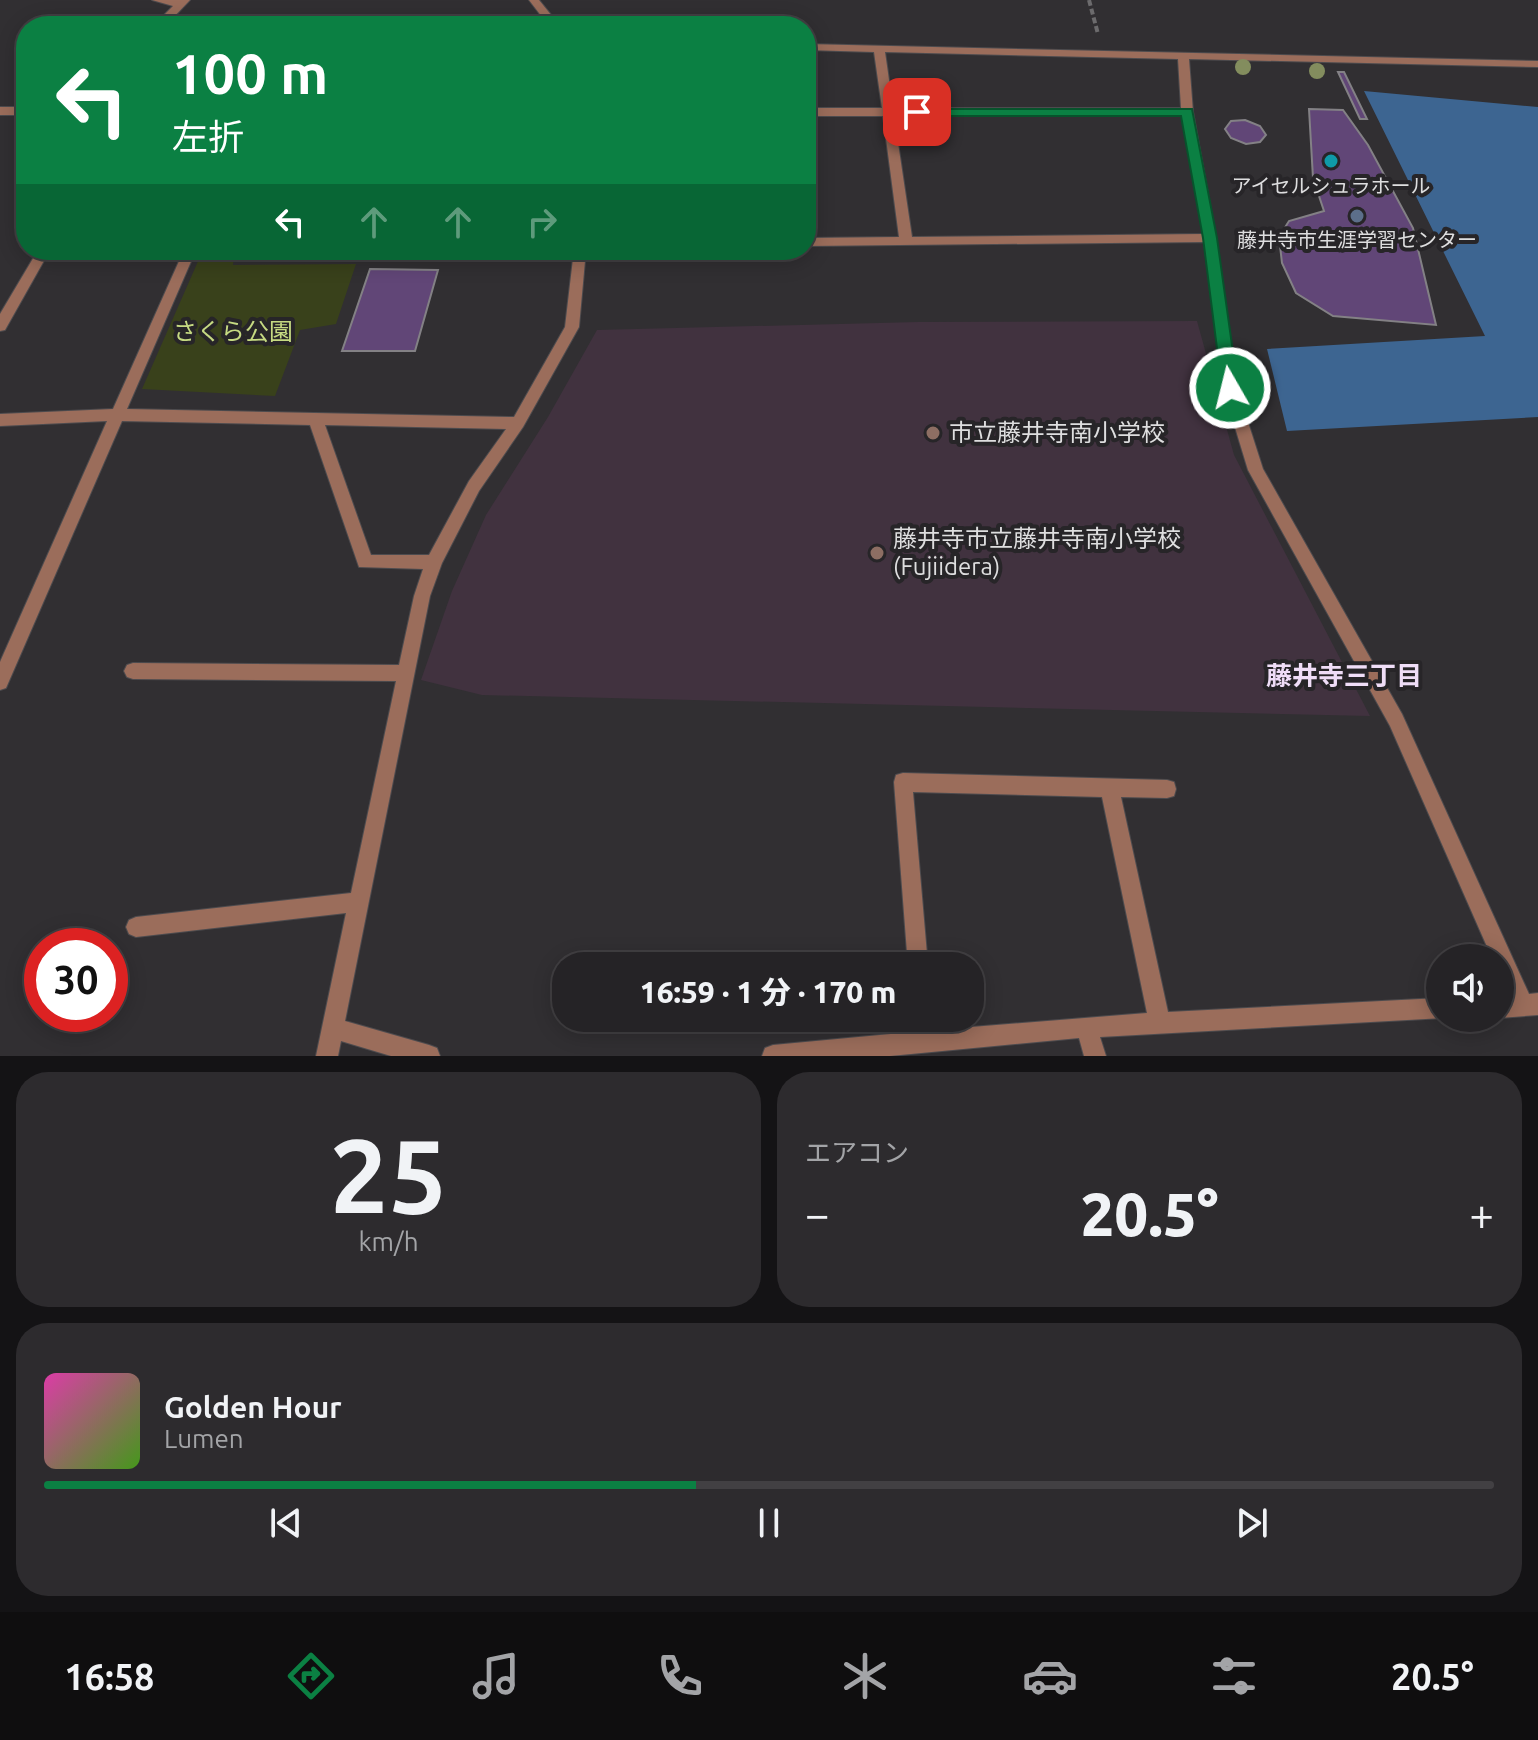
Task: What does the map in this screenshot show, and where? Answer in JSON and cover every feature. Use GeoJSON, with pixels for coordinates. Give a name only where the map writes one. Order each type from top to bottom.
{"type":"FeatureCollection","features":[{"type":"Feature","properties":{"kind":"street"},"geometry":{"type":"LineString","coordinates":[[157,0],[183,2]]}},
{"type":"Feature","properties":{"kind":"street"},"geometry":{"type":"LineString","coordinates":[[534,0],[547,16]]}},
{"type":"Feature","properties":{"kind":"street"},"geometry":{"type":"LineString","coordinates":[[816,47],[1538,64]]}},
{"type":"Feature","properties":{"kind":"street"},"geometry":{"type":"LineString","coordinates":[[879,49],[906,242]]}},
{"type":"Feature","properties":{"kind":"street"},"geometry":{"type":"LineString","coordinates":[[1183,56],[1187,112],[1210,238],[1230,388],[1256,470],[1396,720],[1531,1005]]}},
{"type":"Feature","properties":{"kind":"street"},"geometry":{"type":"LineString","coordinates":[[0,122],[4,111]]}},
{"type":"Feature","properties":{"kind":"street"},"geometry":{"type":"LineString","coordinates":[[816,112],[1187,112]]}},
{"type":"Feature","properties":{"kind":"street"},"geometry":{"type":"LineString","coordinates":[[816,242],[1210,238]]}},
{"type":"Feature","properties":{"kind":"street"},"geometry":{"type":"LineString","coordinates":[[0,326],[38,260]]}},
{"type":"Feature","properties":{"kind":"street"},"geometry":{"type":"LineString","coordinates":[[0,682],[186,260]]}},
{"type":"Feature","properties":{"kind":"street"},"geometry":{"type":"LineString","coordinates":[[327,1056],[356,902],[422,596],[434,562],[474,486],[518,423],[572,327],[579,260]]}},
{"type":"Feature","properties":{"kind":"street"},"geometry":{"type":"LineString","coordinates":[[0,420],[119,415],[518,423]]}},
{"type":"Feature","properties":{"kind":"street"},"geometry":{"type":"LineString","coordinates":[[315,419],[365,562],[434,562]]}},
{"type":"Feature","properties":{"kind":"street"},"geometry":{"type":"LineString","coordinates":[[133,671],[405,673]]}},
{"type":"Feature","properties":{"kind":"street"},"geometry":{"type":"LineString","coordinates":[[917,952],[903,782],[1167,789]]}},
{"type":"Feature","properties":{"kind":"street"},"geometry":{"type":"LineString","coordinates":[[1109,787],[1160,1023]]}},
{"type":"Feature","properties":{"kind":"street"},"geometry":{"type":"LineString","coordinates":[[136,927],[356,902]]}},
{"type":"Feature","properties":{"kind":"street"},"geometry":{"type":"LineString","coordinates":[[773,1056],[1086,1027],[1426,1010]]}},
{"type":"Feature","properties":{"kind":"street"},"geometry":{"type":"LineString","coordinates":[[1086,1027],[1095,1056]]}},
{"type":"Feature","properties":{"kind":"street"},"geometry":{"type":"LineString","coordinates":[[332,1028],[429,1056]]}},
{"type":"Feature","properties":{"kind":"street"},"geometry":{"type":"LineString","coordinates":[[923,1032],[924,1042]]}},
{"type":"Feature","properties":{"kind":"path"},"geometry":{"type":"LineString","coordinates":[[1089,0],[1104,55]]}},
{"type":"Feature","properties":{"kind":"shaded area","name":"藤井寺市立藤井寺南小学校 (Fujiidera)"},"geometry":{"type":"Polygon","coordinates":[[[1197,321],[1234,455],[1370,716],[482,695],[421,680],[452,591],[486,515],[548,417],[597,330],[918,322],[1197,321]]]}},
{"type":"Feature","properties":{"kind":"green space","name":"さくら公園"},"geometry":{"type":"Polygon","coordinates":[[[199,260],[234,260],[233,265],[356,264],[336,324],[300,330],[275,396],[142,389],[199,260]]]}},
{"type":"Feature","properties":{"kind":"water"},"geometry":{"type":"Polygon","coordinates":[[[1364,91],[1538,107],[1538,417],[1287,431],[1267,349],[1485,336],[1364,91]]]}},
{"type":"Feature","properties":{"kind":"building"},"geometry":{"type":"Polygon","coordinates":[[[1338,72],[1344,72],[1367,119],[1360,119],[1338,72]]]}},
{"type":"Feature","properties":{"kind":"building","name":"藤井寺市生涯学習センター"},"geometry":{"type":"Polygon","coordinates":[[[1309,109],[1343,110],[1368,145],[1413,228],[1436,325],[1333,316],[1296,293],[1282,263],[1279,237],[1289,221],[1324,211],[1313,178],[1309,109]]]}},
{"type":"Feature","properties":{"kind":"building"},"geometry":{"type":"Polygon","coordinates":[[[1245,120],[1260,126],[1266,135],[1260,142],[1246,144],[1231,138],[1225,129],[1231,121],[1245,120]]]}},
{"type":"Feature","properties":{"kind":"building"},"geometry":{"type":"Polygon","coordinates":[[[370,269],[438,270],[415,351],[342,351],[370,269]]]}},
{"type":"Feature","properties":{"kind":"place","name":"アイセルシュラホール"},"geometry":{"type":"Point","coordinates":[1331,161]}},
{"type":"Feature","properties":{"kind":"place","name":"藤井寺市生涯学習センター"},"geometry":{"type":"Point","coordinates":[1357,216]}},
{"type":"Feature","properties":{"kind":"place","name":"市立藤井寺南小学校"},"geometry":{"type":"Point","coordinates":[933,433]}},
{"type":"Feature","properties":{"kind":"place","name":"藤井寺市立藤井寺南小学校 (Fujiidera)"},"geometry":{"type":"Point","coordinates":[877,553]}},
{"type":"Feature","properties":{"kind":"district","name":"藤井寺三丁目"},"geometry":{"type":"Point","coordinates":[1344,676]}},
{"type":"Feature","properties":{"kind":"route"},"geometry":{"type":"LineString","coordinates":[[917,112],[1187,112],[1210,238],[1230,388]]}}]}
